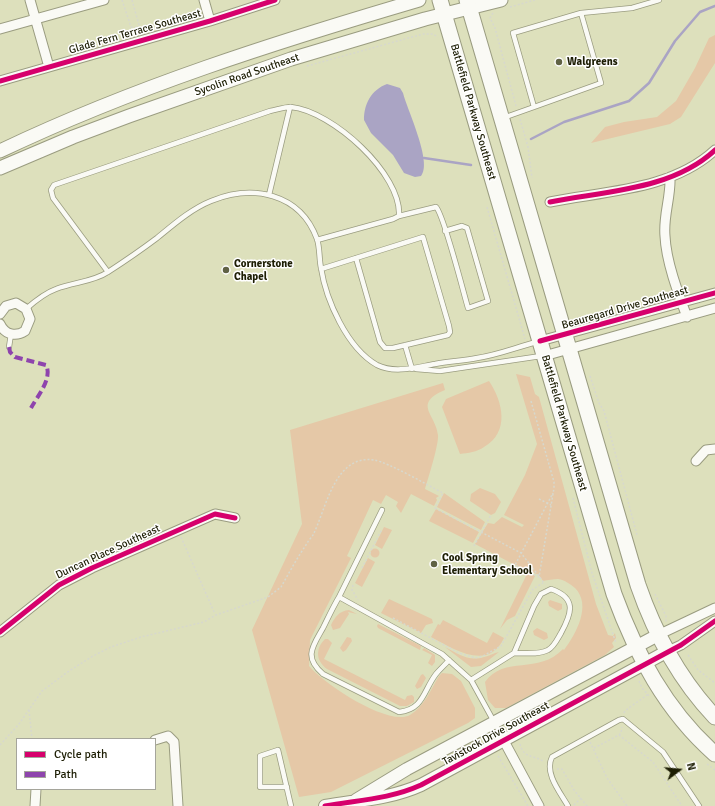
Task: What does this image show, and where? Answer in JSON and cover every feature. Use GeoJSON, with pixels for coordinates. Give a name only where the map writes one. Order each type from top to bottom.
{"type":"FeatureCollection","features":[{"type":"Feature","properties":{"kind":"main road","name":"Sycolin Road Southeast"},"geometry":{"type":"LineString","coordinates":[[0,151],[98,108],[206,67],[309,32],[418,0]]}},
{"type":"Feature","properties":{"kind":"main road","name":"Battlefield Parkway Southeast"},"geometry":{"type":"LineString","coordinates":[[440,0],[614,594],[644,664],[673,707],[715,754]]}},
{"type":"Feature","properties":{"kind":"main road","name":"Sycolin Road Southeast"},"geometry":{"type":"LineString","coordinates":[[0,168],[73,137],[208,88],[350,41],[444,14],[468,4],[501,6]]}},
{"type":"Feature","properties":{"kind":"main road"},"geometry":{"type":"LineString","coordinates":[[468,4],[638,585],[666,652],[704,706],[715,717]]}},
{"type":"Feature","properties":{"kind":"street"},"geometry":{"type":"LineString","coordinates":[[30,0],[48,67]]}},
{"type":"Feature","properties":{"kind":"street"},"geometry":{"type":"LineString","coordinates":[[0,29],[104,0]]}},
{"type":"Feature","properties":{"kind":"street"},"geometry":{"type":"LineString","coordinates":[[204,0],[210,21]]}},
{"type":"Feature","properties":{"kind":"street","name":"Glade Fern Terrace Southeast"},"geometry":{"type":"LineString","coordinates":[[0,81],[210,21],[275,0]]}},
{"type":"Feature","properties":{"kind":"street"},"geometry":{"type":"LineString","coordinates":[[550,202],[647,184],[670,177],[686,170],[715,150]]}},
{"type":"Feature","properties":{"kind":"street"},"geometry":{"type":"LineString","coordinates":[[670,177],[664,236],[687,317]]}},
{"type":"Feature","properties":{"kind":"street","name":"Beauregard Drive Southeast"},"geometry":{"type":"LineString","coordinates":[[542,348],[565,335],[715,294]]}},
{"type":"Feature","properties":{"kind":"street"},"geometry":{"type":"LineString","coordinates":[[0,314],[3,305],[16,304],[26,309],[30,319],[28,327],[21,333],[11,334],[4,331],[0,324]]}},
{"type":"Feature","properties":{"kind":"street"},"geometry":{"type":"LineString","coordinates":[[542,348],[569,350],[715,308]]}},
{"type":"Feature","properties":{"kind":"street"},"geometry":{"type":"LineString","coordinates":[[696,461],[706,450],[715,448]]}},
{"type":"Feature","properties":{"kind":"street","name":"Duncan Place Southeast"},"geometry":{"type":"LineString","coordinates":[[0,632],[59,584],[215,514],[235,518]]}},
{"type":"Feature","properties":{"kind":"street"},"geometry":{"type":"LineString","coordinates":[[658,635],[715,608]]}},
{"type":"Feature","properties":{"kind":"street"},"geometry":{"type":"LineString","coordinates":[[666,652],[681,645],[715,621]]}},
{"type":"Feature","properties":{"kind":"street","name":"Tavistock Drive Southeast"},"geometry":{"type":"LineString","coordinates":[[356,804],[407,768],[658,635]]}},
{"type":"Feature","properties":{"kind":"street","name":"Tavistock Drive Southeast"},"geometry":{"type":"LineString","coordinates":[[325,806],[356,804],[404,793],[440,776],[666,652]]}},
{"type":"Feature","properties":{"kind":"street"},"geometry":{"type":"LineString","coordinates":[[156,740],[168,736],[174,742],[178,806]]}},
{"type":"Feature","properties":{"kind":"street"},"geometry":{"type":"LineString","coordinates":[[504,741],[539,806]]}},
{"type":"Feature","properties":{"kind":"street"},"geometry":{"type":"LineString","coordinates":[[35,806],[36,790]]}},
{"type":"Feature","properties":{"kind":"lane"},"geometry":{"type":"LineString","coordinates":[[534,107],[513,33],[581,13],[632,8],[659,0]]}},
{"type":"Feature","properties":{"kind":"lane"},"geometry":{"type":"LineString","coordinates":[[502,119],[601,83],[581,13]]}},
{"type":"Feature","properties":{"kind":"lane"},"geometry":{"type":"LineString","coordinates":[[269,195],[290,107]]}},
{"type":"Feature","properties":{"kind":"lane"},"geometry":{"type":"LineString","coordinates":[[108,272],[53,198],[51,190],[54,185],[270,111],[290,107],[301,109],[329,121],[349,134],[386,176],[400,207],[400,216]]}},
{"type":"Feature","properties":{"kind":"lane"},"geometry":{"type":"LineString","coordinates":[[26,309],[51,291],[94,279],[108,272],[186,215],[210,201],[236,194],[269,195],[282,199],[297,207],[308,221],[317,240],[327,296],[334,312],[363,355],[378,365],[395,369],[412,368],[542,348]]}},
{"type":"Feature","properties":{"kind":"lane"},"geometry":{"type":"LineString","coordinates":[[317,240],[436,207],[439,210],[445,231],[468,308],[488,301],[467,228],[462,226],[445,231]]}},
{"type":"Feature","properties":{"kind":"lane"},"geometry":{"type":"LineString","coordinates":[[321,269],[356,258],[423,237],[450,332],[448,336],[385,348],[380,342],[356,258]]}},
{"type":"Feature","properties":{"kind":"lane"},"geometry":{"type":"LineString","coordinates":[[9,347],[11,334]]}},
{"type":"Feature","properties":{"kind":"lane"},"geometry":{"type":"LineString","coordinates":[[405,345],[412,368]]}},
{"type":"Feature","properties":{"kind":"lane"},"geometry":{"type":"LineString","coordinates":[[412,368],[440,371],[542,348]]}},
{"type":"Feature","properties":{"kind":"lane"},"geometry":{"type":"LineString","coordinates":[[382,510],[339,597],[312,645],[311,656],[315,668],[323,674],[399,712],[409,711],[420,703],[436,674],[449,660]]}},
{"type":"Feature","properties":{"kind":"lane"},"geometry":{"type":"LineString","coordinates":[[472,680],[514,653],[536,653],[548,650],[557,640],[569,618],[569,600],[562,593],[551,589],[541,594],[534,606],[514,653]]}},
{"type":"Feature","properties":{"kind":"lane"},"geometry":{"type":"LineString","coordinates":[[339,597],[435,648],[472,680],[504,741]]}},
{"type":"Feature","properties":{"kind":"lane"},"geometry":{"type":"LineString","coordinates":[[568,806],[554,782],[548,764],[552,757],[623,719],[663,752],[698,806]]}},
{"type":"Feature","properties":{"kind":"lane"},"geometry":{"type":"LineString","coordinates":[[287,788],[260,787],[260,756],[278,750],[287,788],[291,806]]}},
{"type":"Feature","properties":{"kind":"path"},"geometry":{"type":"LineString","coordinates":[[122,0],[131,27],[136,28]]}},
{"type":"Feature","properties":{"kind":"path"},"geometry":{"type":"LineString","coordinates":[[132,0],[139,25],[136,28],[138,36]]}},
{"type":"Feature","properties":{"kind":"path"},"geometry":{"type":"LineString","coordinates":[[534,185],[528,147],[495,28],[490,18],[501,6],[535,0]]}},
{"type":"Feature","properties":{"kind":"path"},"geometry":{"type":"LineString","coordinates":[[304,67],[423,34],[429,34]]}},
{"type":"Feature","properties":{"kind":"path"},"geometry":{"type":"LineString","coordinates":[[589,373],[599,403],[604,411],[637,536]]}},
{"type":"Feature","properties":{"kind":"path"},"geometry":{"type":"LineString","coordinates":[[531,401],[554,482],[538,577]]}},
{"type":"Feature","properties":{"kind":"path"},"geometry":{"type":"LineString","coordinates":[[0,745],[29,710],[42,691],[69,671],[93,656],[112,647],[141,637],[204,622],[216,614],[258,602],[268,597],[281,587],[313,535],[323,507],[338,478],[349,467],[357,462],[365,460],[381,462],[443,493],[435,508],[522,553],[538,577],[551,589]]}},
{"type":"Feature","properties":{"kind":"path"},"geometry":{"type":"LineString","coordinates":[[538,577],[515,565],[553,493]]}},
{"type":"Feature","properties":{"kind":"path"},"geometry":{"type":"LineString","coordinates":[[539,499],[551,505]]}},
{"type":"Feature","properties":{"kind":"path"},"geometry":{"type":"LineString","coordinates":[[474,546],[491,515]]}},
{"type":"Feature","properties":{"kind":"path"},"geometry":{"type":"LineString","coordinates":[[360,571],[382,529]]}},
{"type":"Feature","properties":{"kind":"path"},"geometry":{"type":"LineString","coordinates":[[177,530],[216,614]]}},
{"type":"Feature","properties":{"kind":"path"},"geometry":{"type":"LineString","coordinates":[[390,617],[459,653],[475,658],[483,656],[501,646],[533,589],[543,583]]}},
{"type":"Feature","properties":{"kind":"path"},"geometry":{"type":"LineString","coordinates":[[353,585],[352,590],[354,595],[362,602]]}},
{"type":"Feature","properties":{"kind":"path"},"geometry":{"type":"LineString","coordinates":[[652,588],[666,616],[666,622]]}},
{"type":"Feature","properties":{"kind":"path"},"geometry":{"type":"LineString","coordinates":[[688,655],[698,670],[715,684]]}},
{"type":"Feature","properties":{"kind":"path"},"geometry":{"type":"LineString","coordinates":[[594,748],[622,733],[624,711],[635,705],[648,694]]}},
{"type":"Feature","properties":{"kind":"path"},"geometry":{"type":"LineString","coordinates":[[29,710],[32,738]]}},
{"type":"Feature","properties":{"kind":"path"},"geometry":{"type":"LineString","coordinates":[[619,735],[653,762],[682,806]]}},
{"type":"Feature","properties":{"kind":"path"},"geometry":{"type":"LineString","coordinates":[[587,738],[594,748],[607,778],[627,806]]}},
{"type":"Feature","properties":{"kind":"path"},"geometry":{"type":"LineString","coordinates":[[498,756],[528,806]]}},
{"type":"Feature","properties":{"kind":"path"},"geometry":{"type":"LineString","coordinates":[[574,806],[581,798]]}},
{"type":"Feature","properties":{"kind":"shaded area"},"geometry":{"type":"Polygon","coordinates":[[[715,35],[715,63],[681,117],[670,124],[591,143],[605,127],[624,122],[657,117],[676,101],[695,68],[709,38],[715,35]]]}},
{"type":"Feature","properties":{"kind":"shaded area"},"geometry":{"type":"Polygon","coordinates":[[[387,84],[400,88],[403,93],[422,148],[424,169],[421,176],[415,177],[404,173],[393,155],[371,133],[364,120],[365,108],[370,98],[377,90],[387,84]]]}},
{"type":"Feature","properties":{"kind":"shaded area"},"geometry":{"type":"Polygon","coordinates":[[[516,374],[530,377],[535,394],[539,397],[596,604],[608,635],[613,636],[615,633],[616,638],[612,643],[614,647],[605,655],[506,708],[495,708],[488,700],[485,682],[493,674],[502,669],[543,661],[554,657],[563,649],[564,650],[577,628],[582,611],[580,595],[575,588],[567,582],[558,579],[543,581],[539,575],[513,564],[475,544],[488,523],[494,524],[502,517],[522,527],[524,525],[504,515],[525,475],[537,444],[516,374]]]}},
{"type":"Feature","properties":{"kind":"shaded area"},"geometry":{"type":"Polygon","coordinates":[[[489,381],[498,398],[502,416],[498,433],[492,441],[481,449],[460,454],[442,407],[446,399],[489,381]]]}},
{"type":"Feature","properties":{"kind":"shaded area"},"geometry":{"type":"Polygon","coordinates":[[[443,383],[445,390],[435,395],[430,400],[428,405],[428,410],[436,428],[438,439],[425,489],[439,496],[436,498],[437,500],[434,506],[411,494],[401,513],[396,506],[398,502],[386,495],[381,504],[373,500],[347,556],[351,558],[310,640],[309,666],[328,683],[356,701],[387,715],[400,717],[410,715],[415,712],[427,697],[442,673],[452,674],[461,681],[475,708],[475,718],[468,723],[331,792],[299,797],[252,630],[302,524],[290,430],[443,383]]]}},
{"type":"Feature","properties":{"kind":"shaded area"},"geometry":{"type":"Polygon","coordinates":[[[480,488],[495,494],[501,502],[495,513],[491,515],[470,501],[471,494],[480,488]]]}},
{"type":"Feature","properties":{"kind":"shaded area"},"geometry":{"type":"Polygon","coordinates":[[[444,493],[485,522],[481,530],[437,507],[444,493]]]}},
{"type":"Feature","properties":{"kind":"shaded area"},"geometry":{"type":"Polygon","coordinates":[[[436,509],[479,532],[473,543],[429,521],[436,509]]]}},
{"type":"Feature","properties":{"kind":"shaded area"},"geometry":{"type":"Polygon","coordinates":[[[384,527],[392,530],[382,549],[375,545],[384,527]]]}},
{"type":"Feature","properties":{"kind":"shaded area"},"geometry":{"type":"Polygon","coordinates":[[[375,548],[380,553],[375,558],[370,553],[375,548]]]}},
{"type":"Feature","properties":{"kind":"shaded area"},"geometry":{"type":"Polygon","coordinates":[[[368,558],[375,562],[362,587],[355,583],[368,558]]]}},
{"type":"Feature","properties":{"kind":"shaded area"},"geometry":{"type":"Polygon","coordinates":[[[513,565],[535,576],[515,616],[507,620],[500,629],[526,576],[512,568],[513,565]]]}},
{"type":"Feature","properties":{"kind":"shaded area"},"geometry":{"type":"Polygon","coordinates":[[[389,599],[432,619],[433,623],[426,625],[421,633],[381,613],[389,599]]]}},
{"type":"Feature","properties":{"kind":"shaded area"},"geometry":{"type":"Polygon","coordinates":[[[550,600],[562,604],[562,609],[558,611],[549,606],[548,602],[550,600]]]}},
{"type":"Feature","properties":{"kind":"shaded area"},"geometry":{"type":"Polygon","coordinates":[[[349,610],[357,614],[348,612],[349,614],[340,628],[333,630],[331,625],[336,617],[340,613],[349,610]]]}},
{"type":"Feature","properties":{"kind":"shaded area"},"geometry":{"type":"Polygon","coordinates":[[[443,620],[487,643],[493,632],[504,638],[497,648],[489,654],[480,656],[470,655],[460,652],[431,637],[438,624],[440,625],[443,620]]]}},
{"type":"Feature","properties":{"kind":"shaded area"},"geometry":{"type":"Polygon","coordinates":[[[378,624],[421,646],[420,650],[378,628],[378,624]]]}},
{"type":"Feature","properties":{"kind":"shaded area"},"geometry":{"type":"Polygon","coordinates":[[[537,628],[547,633],[548,638],[544,640],[534,635],[533,631],[537,628]]]}},
{"type":"Feature","properties":{"kind":"shaded area"},"geometry":{"type":"Polygon","coordinates":[[[347,637],[351,638],[352,641],[343,652],[340,648],[347,637]]]}},
{"type":"Feature","properties":{"kind":"shaded area"},"geometry":{"type":"Polygon","coordinates":[[[325,639],[328,639],[332,643],[324,659],[405,700],[407,696],[412,695],[414,697],[414,702],[407,706],[400,706],[327,669],[323,666],[318,655],[318,651],[325,639]]]}},
{"type":"Feature","properties":{"kind":"shaded area"},"geometry":{"type":"Polygon","coordinates":[[[445,647],[473,659],[486,657],[499,652],[481,666],[471,667],[445,647]]]}},
{"type":"Feature","properties":{"kind":"shaded area"},"geometry":{"type":"Polygon","coordinates":[[[424,648],[435,655],[435,662],[432,666],[428,663],[432,655],[422,650],[424,648]]]}},
{"type":"Feature","properties":{"kind":"shaded area"},"geometry":{"type":"Polygon","coordinates":[[[423,674],[426,678],[421,687],[417,689],[415,686],[423,674]]]}},
{"type":"Feature","properties":{"kind":"waterway"},"geometry":{"type":"LineString","coordinates":[[531,139],[564,122],[629,101],[649,83],[675,41],[700,12],[715,6]]}},
{"type":"Feature","properties":{"kind":"waterway"},"geometry":{"type":"LineString","coordinates":[[424,158],[471,165]]}},
{"type":"Feature","properties":{"kind":"marked path"},"geometry":{"type":"LineString","coordinates":[[9,347],[10,352],[15,357],[46,365],[48,370],[46,381],[31,408]]}},
{"type":"Feature","properties":{"kind":"cycle path"},"geometry":{"type":"LineString","coordinates":[[0,81],[210,21],[275,0]]}},
{"type":"Feature","properties":{"kind":"cycle path"},"geometry":{"type":"LineString","coordinates":[[550,202],[637,187],[658,181],[679,173],[698,163],[715,150]]}},
{"type":"Feature","properties":{"kind":"cycle path"},"geometry":{"type":"LineString","coordinates":[[540,341],[715,293]]}},
{"type":"Feature","properties":{"kind":"cycle path"},"geometry":{"type":"LineString","coordinates":[[0,632],[59,585],[92,568],[215,514],[235,518]]}},
{"type":"Feature","properties":{"kind":"cycle path"},"geometry":{"type":"LineString","coordinates":[[325,806],[386,796],[421,785],[681,645],[715,621]]}},
{"type":"Feature","properties":{"kind":"place","name":"Walgreens"},"geometry":{"type":"Point","coordinates":[559,62]}},
{"type":"Feature","properties":{"kind":"place","name":"Cornerstone Chapel"},"geometry":{"type":"Point","coordinates":[226,270]}},
{"type":"Feature","properties":{"kind":"place","name":"Cool Spring Elementary School"},"geometry":{"type":"Point","coordinates":[434,564]}}]}
